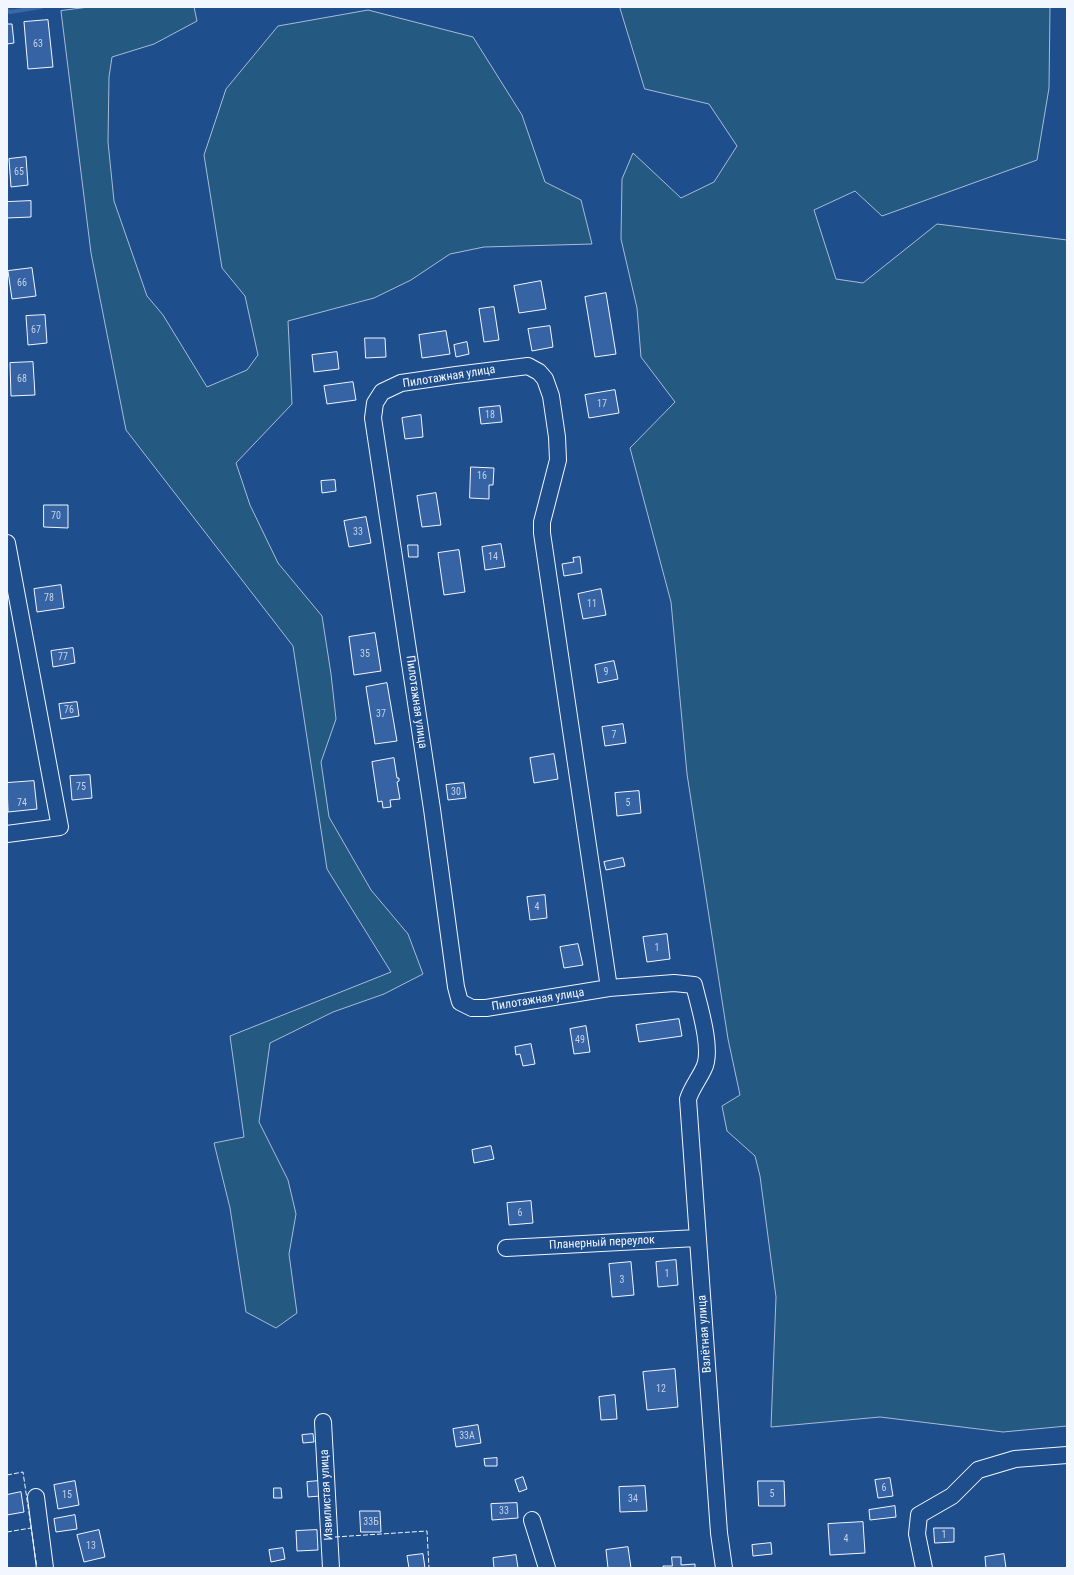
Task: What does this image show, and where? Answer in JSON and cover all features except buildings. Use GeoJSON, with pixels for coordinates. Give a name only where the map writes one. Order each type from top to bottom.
{"type":"FeatureCollection","features":[{"type":"Feature","properties":{"kind":"street","name":"Пилотажная улица"},"geometry":{"type":"LineString","coordinates":[[609,988],[542,533],[542,522],[558,460],[557,437],[551,396],[545,379],[539,372],[528,366],[401,383],[382,392],[375,404],[373,418],[432,809],[456,986],[460,1002],[472,1008],[486,1008],[609,988],[674,983],[694,985],[705,1032],[707,1058],[705,1068],[691,1091],[688,1099]]}},
{"type":"Feature","properties":{"kind":"street"},"geometry":{"type":"LineString","coordinates":[[7,543],[60,826],[7,834]]}},
{"type":"Feature","properties":{"kind":"street","name":"Взлётная улица"},"geometry":{"type":"LineString","coordinates":[[688,1099],[719,1533],[724,1568]]}},
{"type":"Feature","properties":{"kind":"street","name":"Планерный переулок"},"geometry":{"type":"LineString","coordinates":[[506,1248],[698,1238]]}},
{"type":"Feature","properties":{"kind":"street","name":"Извилистая улица"},"geometry":{"type":"LineString","coordinates":[[323,1422],[331,1568]]}},
{"type":"Feature","properties":{"kind":"street"},"geometry":{"type":"LineString","coordinates":[[924,1568],[917,1534],[919,1515],[952,1496],[978,1470],[1015,1459],[1067,1455]]}},
{"type":"Feature","properties":{"kind":"street"},"geometry":{"type":"LineString","coordinates":[[36,1497],[45,1568]]}},
{"type":"Feature","properties":{"kind":"street"},"geometry":{"type":"LineString","coordinates":[[532,1520],[547,1568]]}},
{"type":"Feature","properties":{"kind":"shaded area"},"geometry":{"type":"Polygon","coordinates":[[[89,7],[194,7],[197,21],[154,44],[112,57],[109,77],[108,142],[114,201],[147,296],[163,315],[207,387],[247,370],[258,355],[245,296],[222,268],[204,155],[226,89],[278,26],[368,10],[473,37],[522,115],[545,182],[581,200],[592,244],[484,247],[450,254],[411,280],[374,298],[288,321],[292,404],[236,463],[250,505],[278,563],[322,616],[336,719],[321,762],[329,817],[371,890],[408,934],[423,974],[384,994],[333,1012],[270,1043],[259,1122],[288,1180],[296,1214],[289,1254],[297,1313],[276,1328],[246,1312],[230,1208],[214,1143],[244,1137],[230,1036],[391,972],[327,869],[293,646],[126,430],[91,253],[61,11],[89,7]]]}},
{"type":"Feature","properties":{"kind":"shaded area"},"geometry":{"type":"Polygon","coordinates":[[[620,7],[1050,7],[1049,88],[1037,160],[882,216],[855,191],[814,210],[836,279],[863,283],[937,224],[1067,240],[1067,1426],[1003,1432],[880,1417],[771,1427],[776,1297],[760,1176],[755,1156],[727,1131],[722,1106],[740,1095],[728,1039],[687,774],[671,602],[630,448],[675,402],[641,357],[637,308],[621,239],[622,179],[633,153],[681,198],[714,182],[737,146],[709,104],[645,89],[620,7]]]}},
{"type":"Feature","properties":{"kind":"waterway"},"geometry":{"type":"LineString","coordinates":[[7,10],[10,12],[41,7]]}},
{"type":"Feature","properties":{"kind":"fence"},"geometry":{"type":"LineString","coordinates":[[7,1475],[23,1472],[37,1568]]}},
{"type":"Feature","properties":{"kind":"fence"},"geometry":{"type":"LineString","coordinates":[[7,1532],[31,1528]]}},
{"type":"Feature","properties":{"kind":"fence"},"geometry":{"type":"LineString","coordinates":[[335,1537],[427,1531],[429,1568]]}}]}
